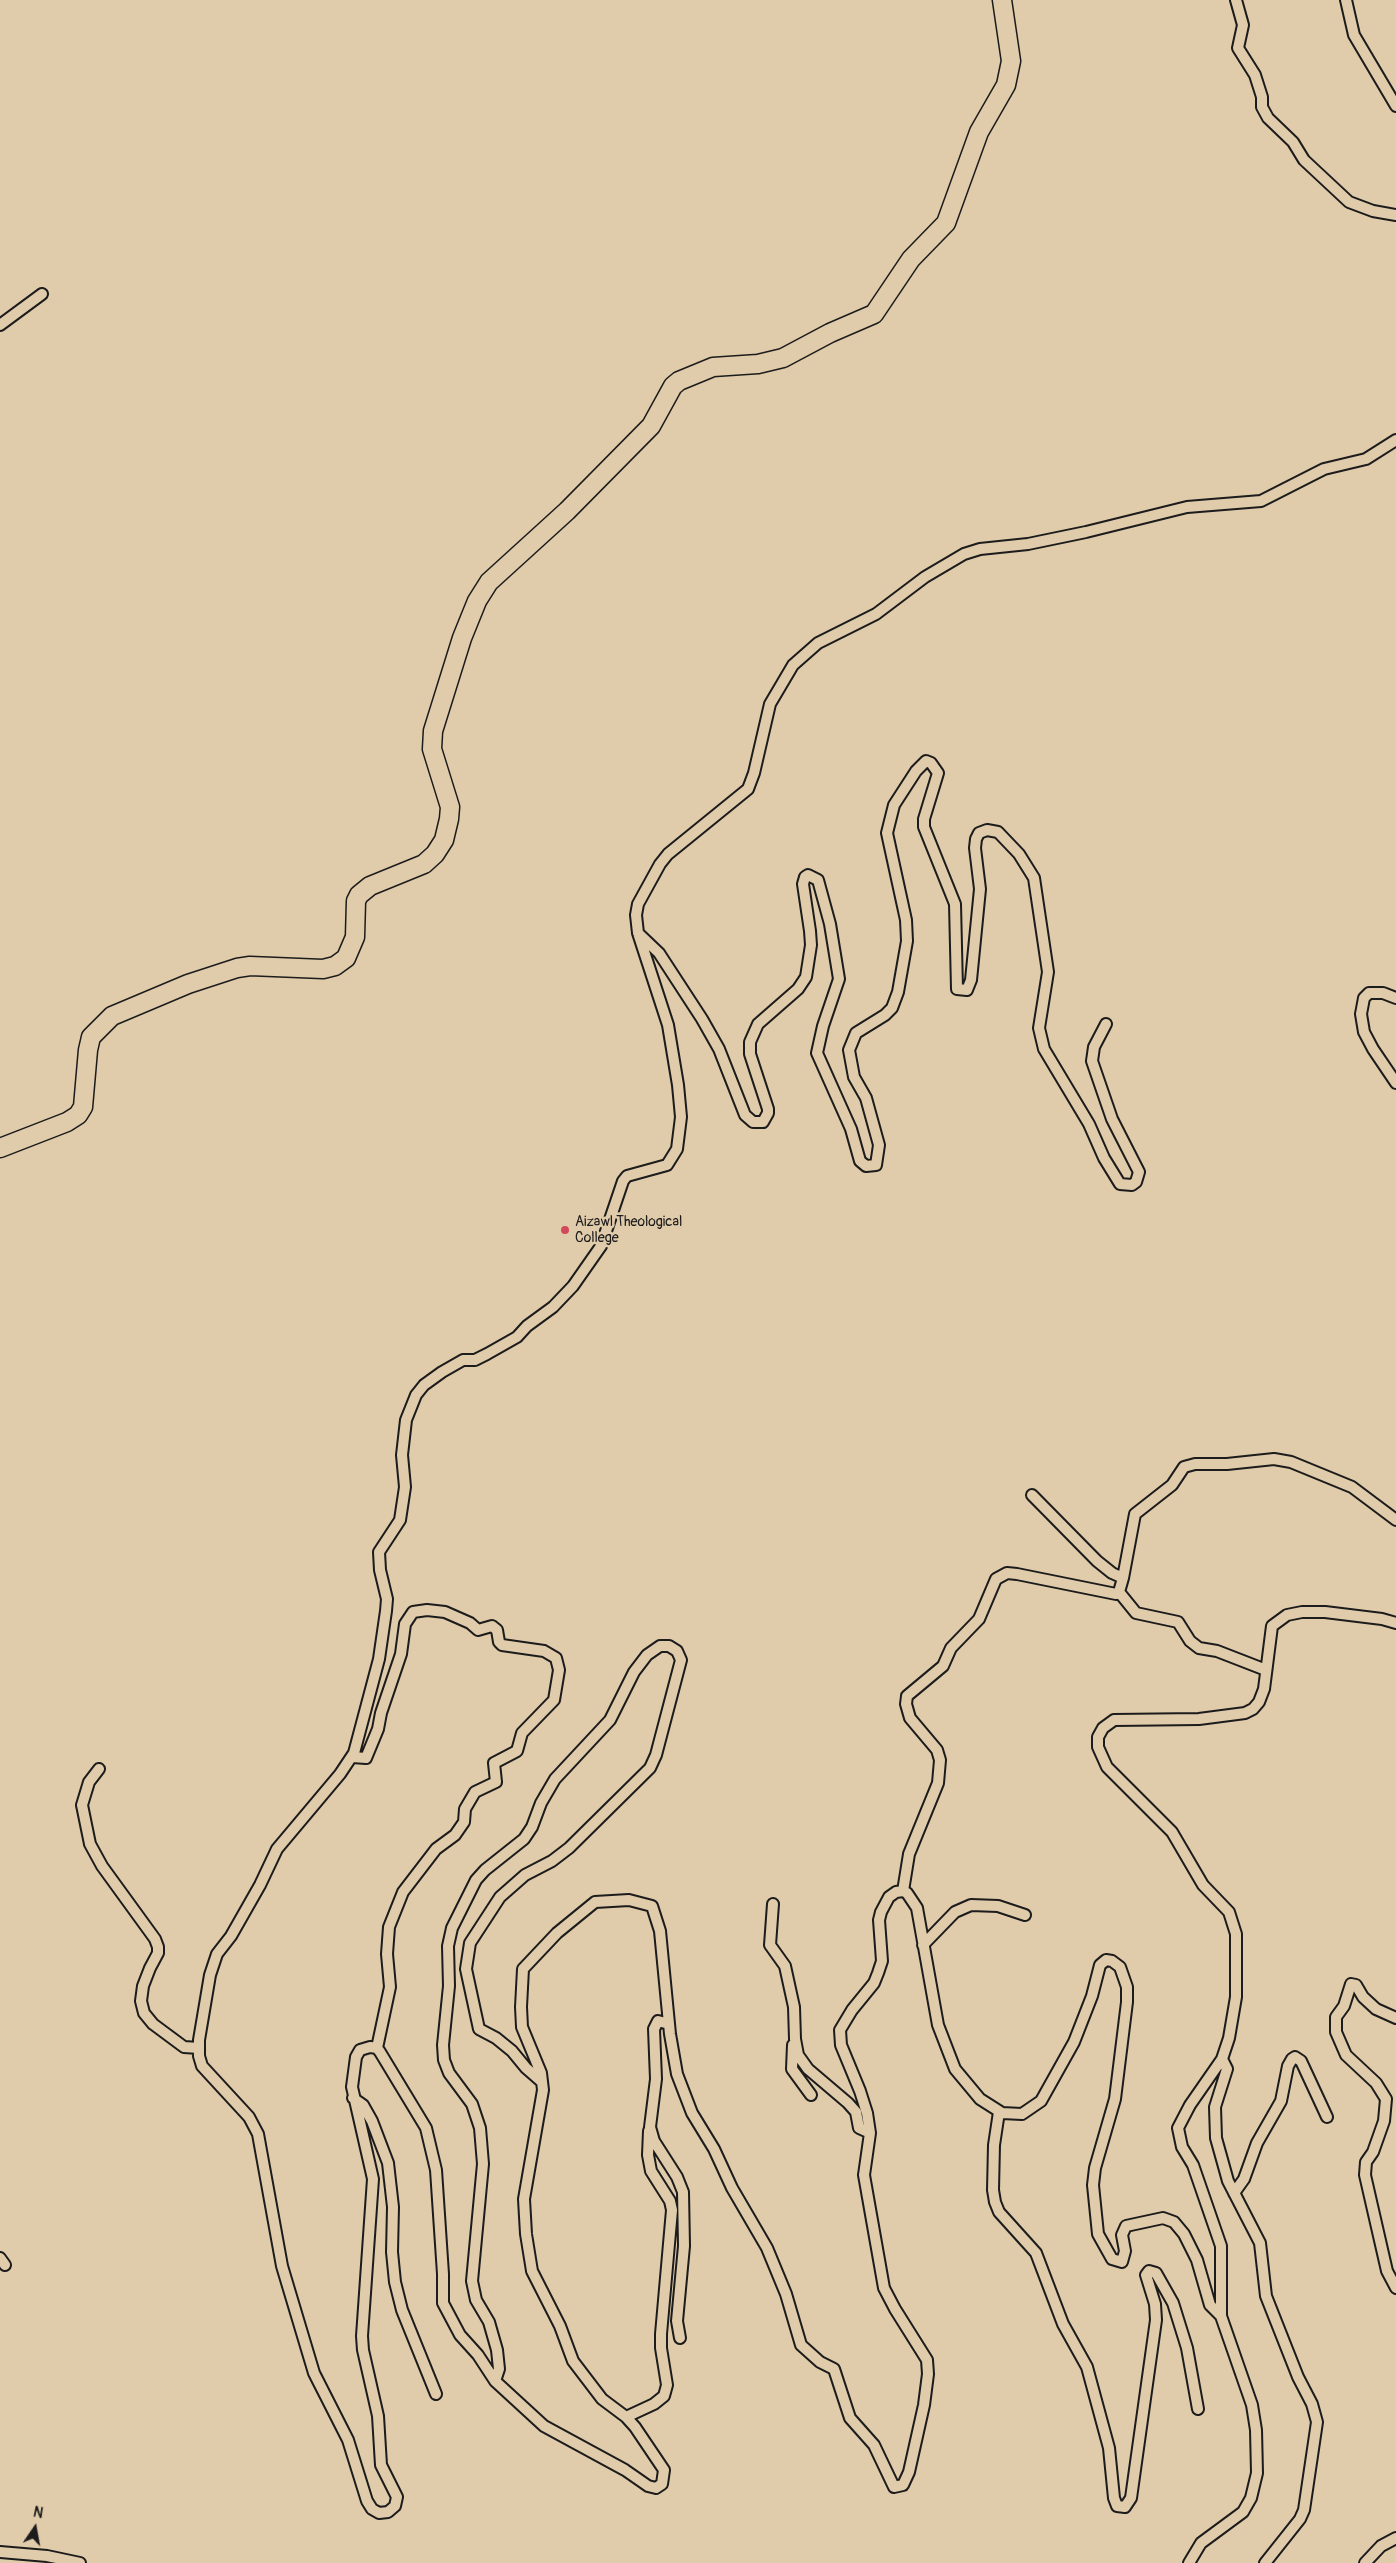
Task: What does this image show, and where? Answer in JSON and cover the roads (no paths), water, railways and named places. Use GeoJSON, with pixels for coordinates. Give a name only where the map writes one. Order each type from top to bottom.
{"type":"FeatureCollection","features":[{"type":"Feature","properties":{"kind":"highway"},"geometry":{"type":"LineString","coordinates":[[0,1148],[78,1115],[83,1107],[88,1050],[91,1038],[112,1016],[188,984],[237,968],[250,966],[323,969],[335,966],[346,958],[355,937],[356,901],[359,895],[370,886],[424,864],[435,854],[444,840],[450,820],[450,807],[432,749],[433,731],[462,638],[477,601],[489,582],[567,511],[651,426],[673,386],[679,380],[713,367],[758,364],[783,358],[830,333],[874,314],[911,259],[946,223],[979,132],[1006,84],[1011,60],[1002,0]]}},
{"type":"Feature","properties":{"kind":"street"},"geometry":{"type":"LineString","coordinates":[[1236,0],[1242,25],[1238,48],[1254,75],[1262,97],[1262,107],[1268,118],[1293,142],[1304,160],[1349,202],[1372,211],[1396,216]]}},
{"type":"Feature","properties":{"kind":"street"},"geometry":{"type":"LineString","coordinates":[[1346,0],[1354,35],[1396,106]]}},
{"type":"Feature","properties":{"kind":"street"},"geometry":{"type":"LineString","coordinates":[[0,325],[42,294]]}},
{"type":"Feature","properties":{"kind":"street"},"geometry":{"type":"LineString","coordinates":[[377,2048],[366,2048],[356,2056],[352,2087],[373,2180],[362,2336],[363,2350],[378,2416],[381,2465],[397,2497],[395,2506],[388,2512],[379,2513],[372,2509],[367,2502],[348,2440],[314,2374],[282,2266],[258,2134],[249,2117],[207,2074],[199,2056],[210,1975],[217,1954],[231,1936],[260,1885],[277,1849],[352,1757],[379,1659],[387,1599],[380,1570],[380,1552],[400,1520],[405,1487],[402,1455],[406,1420],[416,1396],[424,1385],[442,1372],[463,1360],[475,1360],[517,1337],[527,1326],[553,1307],[573,1286],[601,1246],[623,1181],[627,1176],[667,1165],[677,1149],[681,1116],[668,1025],[638,933],[636,915],[638,904],[660,864],[676,846],[748,789],[754,773],[770,704],[793,665],[818,643],[876,614],[925,577],[964,554],[980,549],[1028,544],[1187,507],[1261,501],[1324,470],[1366,459],[1396,440]]}},
{"type":"Feature","properties":{"kind":"street"},"geometry":{"type":"LineString","coordinates":[[638,933],[659,953],[702,1019],[718,1049],[745,1115],[753,1122],[763,1122],[768,1114],[768,1109],[752,1061],[750,1042],[758,1024],[798,989],[806,976],[811,945],[803,884],[805,877],[808,875],[818,880],[830,924],[839,979],[822,1026],[816,1053],[851,1129],[860,1161],[866,1166],[876,1165],[879,1145],[866,1098],[854,1078],[849,1050],[856,1032],[885,1015],[892,1008],[898,992],[907,940],[906,920],[887,833],[894,805],[916,771],[926,761],[931,763],[938,773],[924,819],[924,827],[955,904],[957,989],[967,990],[972,980],[980,889],[974,848],[976,839],[979,833],[987,830],[998,832],[1019,854],[1034,878],[1048,972],[1039,1028],[1044,1049],[1089,1124],[1104,1158],[1120,1184],[1132,1185],[1136,1182],[1139,1172],[1112,1119],[1092,1061],[1094,1046],[1106,1024]]}},
{"type":"Feature","properties":{"kind":"street"},"geometry":{"type":"LineString","coordinates":[[1396,998],[1383,993],[1369,993],[1364,998],[1361,1014],[1364,1032],[1396,1083]]}},
{"type":"Feature","properties":{"kind":"street"},"geometry":{"type":"LineString","coordinates":[[1119,1592],[1135,1514],[1172,1485],[1181,1471],[1189,1465],[1228,1464],[1268,1459],[1286,1460],[1352,1486],[1396,1520]]}},
{"type":"Feature","properties":{"kind":"street"},"geometry":{"type":"LineString","coordinates":[[1032,1494],[1097,1561],[1112,1573],[1123,1578]]}},
{"type":"Feature","properties":{"kind":"street"},"geometry":{"type":"LineString","coordinates":[[903,1891],[910,1854],[938,1783],[940,1760],[937,1750],[910,1718],[906,1704],[908,1694],[941,1668],[950,1648],[979,1619],[993,1583],[1001,1575],[1017,1574],[1111,1595],[1119,1592]]}},
{"type":"Feature","properties":{"kind":"street"},"geometry":{"type":"LineString","coordinates":[[1119,1592],[1136,1613],[1178,1622],[1190,1641],[1199,1648],[1217,1651],[1266,1670]]}},
{"type":"Feature","properties":{"kind":"street"},"geometry":{"type":"LineString","coordinates":[[352,1757],[366,1758],[378,1729],[381,1712],[401,1654],[405,1624],[408,1616],[413,1612],[427,1610],[445,1612],[470,1623],[478,1630],[492,1626],[497,1630],[499,1642],[502,1645],[544,1651],[556,1658],[560,1670],[554,1700],[522,1733],[517,1751],[494,1763],[496,1782],[475,1792],[465,1809],[464,1822],[455,1834],[436,1850],[403,1892],[389,1927],[390,1987],[381,2038],[377,2048]]}},
{"type":"Feature","properties":{"kind":"street"},"geometry":{"type":"LineString","coordinates":[[1190,2563],[1201,2544],[1243,2512],[1251,2498],[1258,2473],[1256,2430],[1252,2405],[1221,2316],[1221,2246],[1192,2166],[1182,2147],[1178,2128],[1190,2105],[1222,2059],[1229,2038],[1236,1997],[1236,1934],[1229,1912],[1203,1885],[1172,1832],[1107,1767],[1098,1747],[1098,1737],[1103,1728],[1114,1720],[1199,1719],[1245,1713],[1258,1702],[1264,1689],[1272,1626],[1287,1615],[1302,1612],[1325,1612],[1382,1619],[1396,1623]]}},
{"type":"Feature","properties":{"kind":"street"},"geometry":{"type":"LineString","coordinates":[[495,2381],[499,2369],[497,2350],[489,2322],[476,2300],[472,2281],[482,2172],[480,2128],[472,2104],[449,2073],[444,2060],[443,2045],[449,1986],[448,1946],[452,1928],[476,1880],[485,1870],[524,1839],[532,1827],[541,1803],[555,1780],[610,1720],[634,1672],[647,1655],[660,1646],[669,1646],[677,1651],[681,1660],[677,1681],[650,1768],[569,1848],[552,1861],[526,1875],[506,1891],[491,1910],[470,1943],[466,1969],[479,2029],[496,2038],[512,2050],[526,2068],[542,2082]]}},
{"type":"Feature","properties":{"kind":"street"},"geometry":{"type":"LineString","coordinates":[[99,1769],[89,1782],[82,1805],[90,1844],[102,1866],[155,1939],[158,1946],[158,1953],[143,1986],[141,2001],[144,2013],[152,2024],[184,2047],[199,2048]]}},
{"type":"Feature","properties":{"kind":"street"},"geometry":{"type":"LineString","coordinates":[[377,2048],[426,2128],[436,2170],[443,2274],[442,2303],[460,2335],[478,2355],[495,2381],[544,2426],[625,2470],[648,2486],[660,2487],[664,2478],[664,2470],[626,2417],[602,2399],[573,2361],[560,2326],[532,2271],[524,2199],[543,2090],[541,2073],[522,2027],[520,2007],[523,1969],[556,1933],[594,1902],[629,1900],[652,1906],[660,1931],[669,2024],[678,2074],[692,2113],[714,2149],[732,2188],[767,2248],[786,2294],[801,2345],[820,2362],[834,2369],[850,2418],[874,2445],[891,2484],[900,2487],[910,2472],[924,2405],[928,2374],[927,2360],[884,2288],[864,2175],[870,2133],[860,2091],[841,2045],[840,2030],[852,2010],[874,1983],[882,1961],[880,1912],[891,1895],[903,1891]]}},
{"type":"Feature","properties":{"kind":"street"},"geometry":{"type":"LineString","coordinates":[[903,1891],[916,1903],[938,2026],[955,2069],[980,2099],[999,2112],[1022,2114],[1041,2101],[1074,2042],[1092,1996],[1100,1965],[1106,1960],[1116,1962],[1123,1974],[1127,2002],[1115,2099],[1095,2168],[1093,2185],[1098,2234],[1112,2258],[1118,2263],[1122,2262],[1125,2251],[1122,2235],[1126,2226],[1163,2218],[1174,2222],[1180,2227],[1197,2260],[1210,2305],[1221,2316]]}},
{"type":"Feature","properties":{"kind":"street"},"geometry":{"type":"LineString","coordinates":[[773,1904],[770,1945],[785,1966],[794,2007],[796,2050],[804,2065],[840,2094],[856,2112],[859,2128],[870,2133]]}},
{"type":"Feature","properties":{"kind":"street"},"geometry":{"type":"LineString","coordinates":[[924,1945],[955,1912],[971,1905],[998,1906],[1025,1915]]}},
{"type":"Feature","properties":{"kind":"street"},"geometry":{"type":"LineString","coordinates":[[1396,2018],[1376,2010],[1363,1997],[1356,1985],[1351,1984],[1344,2006],[1336,2017],[1336,2032],[1346,2054],[1376,2083],[1386,2100],[1384,2121],[1373,2152],[1366,2162],[1365,2175],[1387,2270],[1396,2288]]}},
{"type":"Feature","properties":{"kind":"street"},"geometry":{"type":"LineString","coordinates":[[626,2417],[654,2404],[664,2396],[667,2385],[661,2334],[672,2210],[670,2201],[649,2164],[648,2146],[656,2079],[654,2029],[658,2021],[669,2024]]}},
{"type":"Feature","properties":{"kind":"street"},"geometry":{"type":"LineString","coordinates":[[795,2039],[792,2069],[811,2095]]}},
{"type":"Feature","properties":{"kind":"street"},"geometry":{"type":"LineString","coordinates":[[1234,2193],[1244,2179],[1257,2143],[1281,2101],[1288,2066],[1292,2059],[1298,2058],[1301,2061],[1327,2117]]}},
{"type":"Feature","properties":{"kind":"street"},"geometry":{"type":"LineString","coordinates":[[1222,2059],[1227,2069],[1226,2078],[1217,2102],[1214,2119],[1219,2147],[1234,2193],[1260,2243],[1266,2296],[1298,2377],[1312,2404],[1317,2422],[1304,2510],[1300,2519],[1265,2563]]}},
{"type":"Feature","properties":{"kind":"street"},"geometry":{"type":"LineString","coordinates":[[353,2098],[364,2105],[388,2163],[393,2208],[392,2252],[395,2282],[402,2310],[436,2394]]}},
{"type":"Feature","properties":{"kind":"street"},"geometry":{"type":"LineString","coordinates":[[999,2112],[994,2145],[993,2190],[995,2202],[999,2212],[1036,2253],[1058,2312],[1087,2367],[1109,2448],[1114,2498],[1117,2506],[1125,2507],[1130,2498],[1155,2329],[1155,2304],[1146,2275],[1149,2271],[1156,2273],[1174,2304],[1186,2348],[1198,2409]]}},
{"type":"Feature","properties":{"kind":"street"},"geometry":{"type":"LineString","coordinates":[[650,2127],[654,2140],[677,2177],[683,2192],[684,2246],[677,2321],[680,2338]]}},
{"type":"Feature","properties":{"kind":"street"},"geometry":{"type":"LineString","coordinates":[[1364,2563],[1381,2546],[1396,2538]]}},
{"type":"Feature","properties":{"kind":"street"},"geometry":{"type":"LineString","coordinates":[[0,2552],[47,2556],[80,2563]]}},
{"type":"Feature","properties":{"kind":"place","name":"Aizawl Theological College"},"geometry":{"type":"Point","coordinates":[565,1230]}}]}
